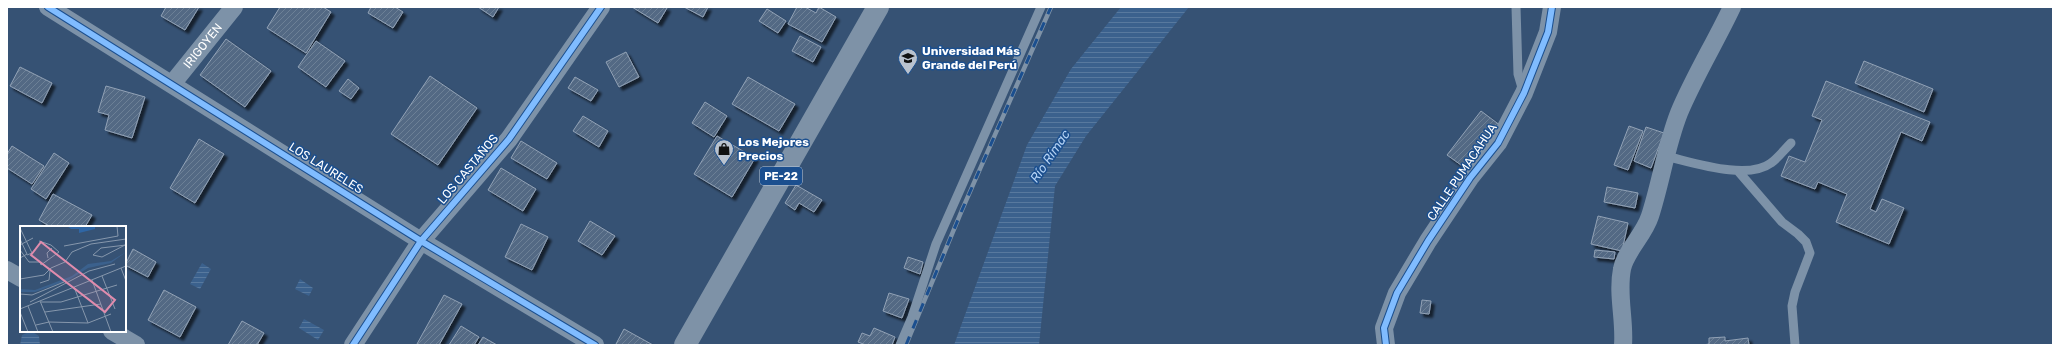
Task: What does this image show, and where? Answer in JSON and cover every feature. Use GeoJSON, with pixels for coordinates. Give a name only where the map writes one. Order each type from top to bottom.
{"type":"FeatureCollection","features":[{"type":"Feature","properties":{"kind":"highway","name":"PE-22"},"geometry":{"type":"LineString","coordinates":[[685,345],[877,8]]}},
{"type":"Feature","properties":{"kind":"street","name":"LOS LAURELES"},"geometry":{"type":"LineString","coordinates":[[48,7],[421,241],[595,345]]}},
{"type":"Feature","properties":{"kind":"street","name":"IRIGOYEN"},"geometry":{"type":"LineString","coordinates":[[172,84],[234,7]]}},
{"type":"Feature","properties":{"kind":"street","name":"LOS CASTAÑOS"},"geometry":{"type":"LineString","coordinates":[[353,345],[421,241],[508,139],[601,7]]}},
{"type":"Feature","properties":{"kind":"street","name":"CALLE PUMACAHUA"},"geometry":{"type":"LineString","coordinates":[[1386,345],[1384,328],[1397,293],[1428,241],[1470,178],[1498,143],[1524,93],[1548,32],[1552,7]]}},
{"type":"Feature","properties":{"kind":"street"},"geometry":{"type":"LineString","coordinates":[[1620,345],[1620,282],[1622,268],[1629,253],[1642,235],[1650,216],[1665,156],[1679,114],[1732,7]]}},
{"type":"Feature","properties":{"kind":"street"},"geometry":{"type":"LineString","coordinates":[[7,270],[20,277]]}},
{"type":"Feature","properties":{"kind":"street"},"geometry":{"type":"LineString","coordinates":[[114,332],[136,345]]}},
{"type":"Feature","properties":{"kind":"lane"},"geometry":{"type":"LineString","coordinates":[[900,345],[912,317],[936,244],[1041,7]]}},
{"type":"Feature","properties":{"kind":"lane"},"geometry":{"type":"LineString","coordinates":[[1516,7],[1518,74],[1524,93]]}},
{"type":"Feature","properties":{"kind":"lane"},"geometry":{"type":"LineString","coordinates":[[1665,156],[1738,171],[1756,170],[1770,164],[1791,144]]}},
{"type":"Feature","properties":{"kind":"lane"},"geometry":{"type":"LineString","coordinates":[[1738,171],[1782,222],[1806,242],[1810,253],[1795,292],[1792,306],[1794,345]]}},
{"type":"Feature","properties":{"kind":"water","name":"Río Rímac"},"geometry":{"type":"Polygon","coordinates":[[[1121,7],[1189,7],[1086,136],[1055,186],[1039,345],[954,345],[1027,145],[1071,69],[1121,7]]]}},
{"type":"Feature","properties":{"kind":"water"},"geometry":{"type":"Polygon","coordinates":[[[202,263],[211,269],[200,289],[190,284],[202,263]]]}},
{"type":"Feature","properties":{"kind":"water"},"geometry":{"type":"Polygon","coordinates":[[[300,279],[313,288],[309,296],[295,289],[300,279]]]}},
{"type":"Feature","properties":{"kind":"water"},"geometry":{"type":"Polygon","coordinates":[[[304,319],[324,330],[318,340],[299,328],[304,319]]]}},
{"type":"Feature","properties":{"kind":"water"},"geometry":{"type":"Polygon","coordinates":[[[33,332],[39,336],[40,345],[20,345],[22,335],[33,332]]]}},
{"type":"Feature","properties":{"kind":"building"},"geometry":{"type":"Polygon","coordinates":[[[166,7],[199,7],[185,30],[161,16],[166,7]]]}},
{"type":"Feature","properties":{"kind":"building"},"geometry":{"type":"Polygon","coordinates":[[[280,7],[323,7],[331,12],[306,53],[267,28],[280,7]]]}},
{"type":"Feature","properties":{"kind":"building"},"geometry":{"type":"Polygon","coordinates":[[[371,7],[395,7],[403,12],[393,28],[368,13],[371,7]]]}},
{"type":"Feature","properties":{"kind":"building"},"geometry":{"type":"Polygon","coordinates":[[[478,7],[499,7],[493,17],[478,7]]]}},
{"type":"Feature","properties":{"kind":"building"},"geometry":{"type":"Polygon","coordinates":[[[632,7],[665,7],[667,8],[658,23],[632,7]]]}},
{"type":"Feature","properties":{"kind":"building"},"geometry":{"type":"Polygon","coordinates":[[[684,7],[708,7],[703,17],[684,7]]]}},
{"type":"Feature","properties":{"kind":"building"},"geometry":{"type":"Polygon","coordinates":[[[797,7],[805,7],[816,13],[819,7],[836,17],[822,42],[788,24],[797,7]]]}},
{"type":"Feature","properties":{"kind":"building"},"geometry":{"type":"Polygon","coordinates":[[[767,9],[786,21],[778,33],[759,21],[767,9]]]}},
{"type":"Feature","properties":{"kind":"building"},"geometry":{"type":"Polygon","coordinates":[[[800,36],[821,47],[813,62],[792,51],[800,36]]]}},
{"type":"Feature","properties":{"kind":"building"},"geometry":{"type":"Polygon","coordinates":[[[226,39],[271,71],[245,107],[200,75],[226,39]]]}},
{"type":"Feature","properties":{"kind":"building"},"geometry":{"type":"Polygon","coordinates":[[[316,41],[345,61],[326,87],[298,67],[316,41]]]}},
{"type":"Feature","properties":{"kind":"building"},"geometry":{"type":"Polygon","coordinates":[[[626,52],[639,77],[619,87],[606,62],[626,52]]]}},
{"type":"Feature","properties":{"kind":"building"},"geometry":{"type":"Polygon","coordinates":[[[1864,61],[1933,89],[1924,112],[1855,83],[1864,61]]]}},
{"type":"Feature","properties":{"kind":"building"},"geometry":{"type":"Polygon","coordinates":[[[20,67],[52,83],[42,103],[10,86],[20,67]]]}},
{"type":"Feature","properties":{"kind":"building"},"geometry":{"type":"Polygon","coordinates":[[[430,76],[477,108],[438,165],[391,134],[430,76]]]}},
{"type":"Feature","properties":{"kind":"building"},"geometry":{"type":"Polygon","coordinates":[[[575,77],[598,90],[591,101],[568,88],[575,77]]]}},
{"type":"Feature","properties":{"kind":"building"},"geometry":{"type":"Polygon","coordinates":[[[748,77],[795,104],[779,131],[732,104],[748,77]]]}},
{"type":"Feature","properties":{"kind":"building"},"geometry":{"type":"Polygon","coordinates":[[[348,79],[359,88],[351,99],[339,91],[348,79]]]}},
{"type":"Feature","properties":{"kind":"building"},"geometry":{"type":"Polygon","coordinates":[[[1826,81],[1930,122],[1922,141],[1901,132],[1870,209],[1876,212],[1882,199],[1904,208],[1889,244],[1836,222],[1847,194],[1818,182],[1815,189],[1781,176],[1789,156],[1805,162],[1822,120],[1812,116],[1826,81]]]}},
{"type":"Feature","properties":{"kind":"building"},"geometry":{"type":"Polygon","coordinates":[[[106,86],[145,97],[132,138],[105,130],[109,115],[98,112],[106,86]]]}},
{"type":"Feature","properties":{"kind":"building"},"geometry":{"type":"Polygon","coordinates":[[[705,102],[727,116],[714,137],[692,123],[705,102]]]}},
{"type":"Feature","properties":{"kind":"building"},"geometry":{"type":"Polygon","coordinates":[[[1481,111],[1501,126],[1468,170],[1447,155],[1481,111]]]}},
{"type":"Feature","properties":{"kind":"building"},"geometry":{"type":"Polygon","coordinates":[[[583,116],[608,131],[599,147],[573,131],[583,116]]]}},
{"type":"Feature","properties":{"kind":"building"},"geometry":{"type":"Polygon","coordinates":[[[1629,126],[1643,131],[1628,170],[1614,165],[1629,126]]]}},
{"type":"Feature","properties":{"kind":"building"},"geometry":{"type":"Polygon","coordinates":[[[1646,127],[1664,133],[1651,168],[1634,161],[1646,127]]]}},
{"type":"Feature","properties":{"kind":"building","name":"Los Mejores Precios"},"geometry":{"type":"Polygon","coordinates":[[[717,136],[755,158],[732,197],[694,174],[717,136]]]}},
{"type":"Feature","properties":{"kind":"building"},"geometry":{"type":"Polygon","coordinates":[[[199,139],[224,154],[195,203],[170,188],[199,139]]]}},
{"type":"Feature","properties":{"kind":"building"},"geometry":{"type":"Polygon","coordinates":[[[521,141],[557,163],[547,179],[511,158],[521,141]]]}},
{"type":"Feature","properties":{"kind":"building"},"geometry":{"type":"Polygon","coordinates":[[[12,146],[44,166],[32,184],[7,168],[7,154],[12,146]]]}},
{"type":"Feature","properties":{"kind":"building"},"geometry":{"type":"Polygon","coordinates":[[[54,153],[69,163],[46,199],[31,189],[54,153]]]}},
{"type":"Feature","properties":{"kind":"building"},"geometry":{"type":"Polygon","coordinates":[[[501,168],[536,189],[523,211],[488,190],[501,168]]]}},
{"type":"Feature","properties":{"kind":"building"},"geometry":{"type":"Polygon","coordinates":[[[796,185],[822,200],[814,212],[799,203],[795,210],[785,203],[796,185]]]}},
{"type":"Feature","properties":{"kind":"building"},"geometry":{"type":"Polygon","coordinates":[[[1607,187],[1638,193],[1635,208],[1604,202],[1607,187]]]}},
{"type":"Feature","properties":{"kind":"building"},"geometry":{"type":"Polygon","coordinates":[[[53,194],[92,215],[86,226],[49,226],[39,220],[53,194]]]}},
{"type":"Feature","properties":{"kind":"building"},"geometry":{"type":"Polygon","coordinates":[[[1598,216],[1628,223],[1622,251],[1591,244],[1598,216]]]}},
{"type":"Feature","properties":{"kind":"building"},"geometry":{"type":"Polygon","coordinates":[[[590,221],[615,236],[602,255],[578,241],[590,221]]]}},
{"type":"Feature","properties":{"kind":"building"},"geometry":{"type":"Polygon","coordinates":[[[521,224],[548,237],[532,270],[505,257],[521,224]]]}},
{"type":"Feature","properties":{"kind":"building"},"geometry":{"type":"Polygon","coordinates":[[[133,249],[156,262],[148,277],[126,266],[133,249]]]}},
{"type":"Feature","properties":{"kind":"building"},"geometry":{"type":"Polygon","coordinates":[[[1595,250],[1615,252],[1614,259],[1594,257],[1595,250]]]}},
{"type":"Feature","properties":{"kind":"building"},"geometry":{"type":"Polygon","coordinates":[[[908,257],[923,262],[920,274],[904,268],[908,257]]]}},
{"type":"Feature","properties":{"kind":"building"},"geometry":{"type":"Polygon","coordinates":[[[164,290],[196,307],[180,337],[148,320],[164,290]]]}},
{"type":"Feature","properties":{"kind":"building"},"geometry":{"type":"Polygon","coordinates":[[[889,293],[909,299],[902,318],[883,311],[889,293]]]}},
{"type":"Feature","properties":{"kind":"building"},"geometry":{"type":"Polygon","coordinates":[[[444,295],[462,304],[439,345],[417,344],[444,295]]]}},
{"type":"Feature","properties":{"kind":"building"},"geometry":{"type":"Polygon","coordinates":[[[1422,300],[1431,301],[1429,314],[1420,313],[1422,300]]]}},
{"type":"Feature","properties":{"kind":"building"},"geometry":{"type":"Polygon","coordinates":[[[242,321],[264,333],[257,345],[228,345],[242,321]]]}},
{"type":"Feature","properties":{"kind":"building"},"geometry":{"type":"Polygon","coordinates":[[[461,326],[479,337],[474,345],[449,345],[461,326]]]}},
{"type":"Feature","properties":{"kind":"building"},"geometry":{"type":"Polygon","coordinates":[[[874,328],[895,337],[892,345],[866,345],[858,342],[862,333],[870,336],[874,328]]]}},
{"type":"Feature","properties":{"kind":"building"},"geometry":{"type":"Polygon","coordinates":[[[624,329],[653,345],[616,344],[624,329]]]}},
{"type":"Feature","properties":{"kind":"building"},"geometry":{"type":"Polygon","coordinates":[[[483,337],[497,345],[478,345],[483,337]]]}},
{"type":"Feature","properties":{"kind":"building"},"geometry":{"type":"Polygon","coordinates":[[[1725,337],[1725,341],[1748,338],[1749,345],[1703,345],[1709,344],[1709,338],[1725,337]]]}},
{"type":"Feature","properties":{"kind":"railway"},"geometry":{"type":"LineString","coordinates":[[906,345],[962,210],[1051,7]]}},
{"type":"Feature","properties":{"kind":"cycle path"},"geometry":{"type":"LineString","coordinates":[[48,7],[421,241],[595,345]]}},
{"type":"Feature","properties":{"kind":"cycle path"},"geometry":{"type":"LineString","coordinates":[[353,345],[421,241],[509,139],[601,7]]}},
{"type":"Feature","properties":{"kind":"cycle path"},"geometry":{"type":"LineString","coordinates":[[1386,345],[1384,328],[1397,293],[1428,241],[1470,178],[1498,143],[1524,93],[1548,32],[1552,7]]}},
{"type":"Feature","properties":{"kind":"place","name":"Universidad Más Grande del Perú"},"geometry":{"type":"Point","coordinates":[908,75]}},
{"type":"Feature","properties":{"kind":"place","name":"Los Mejores Precios"},"geometry":{"type":"Point","coordinates":[724,166]}}]}
